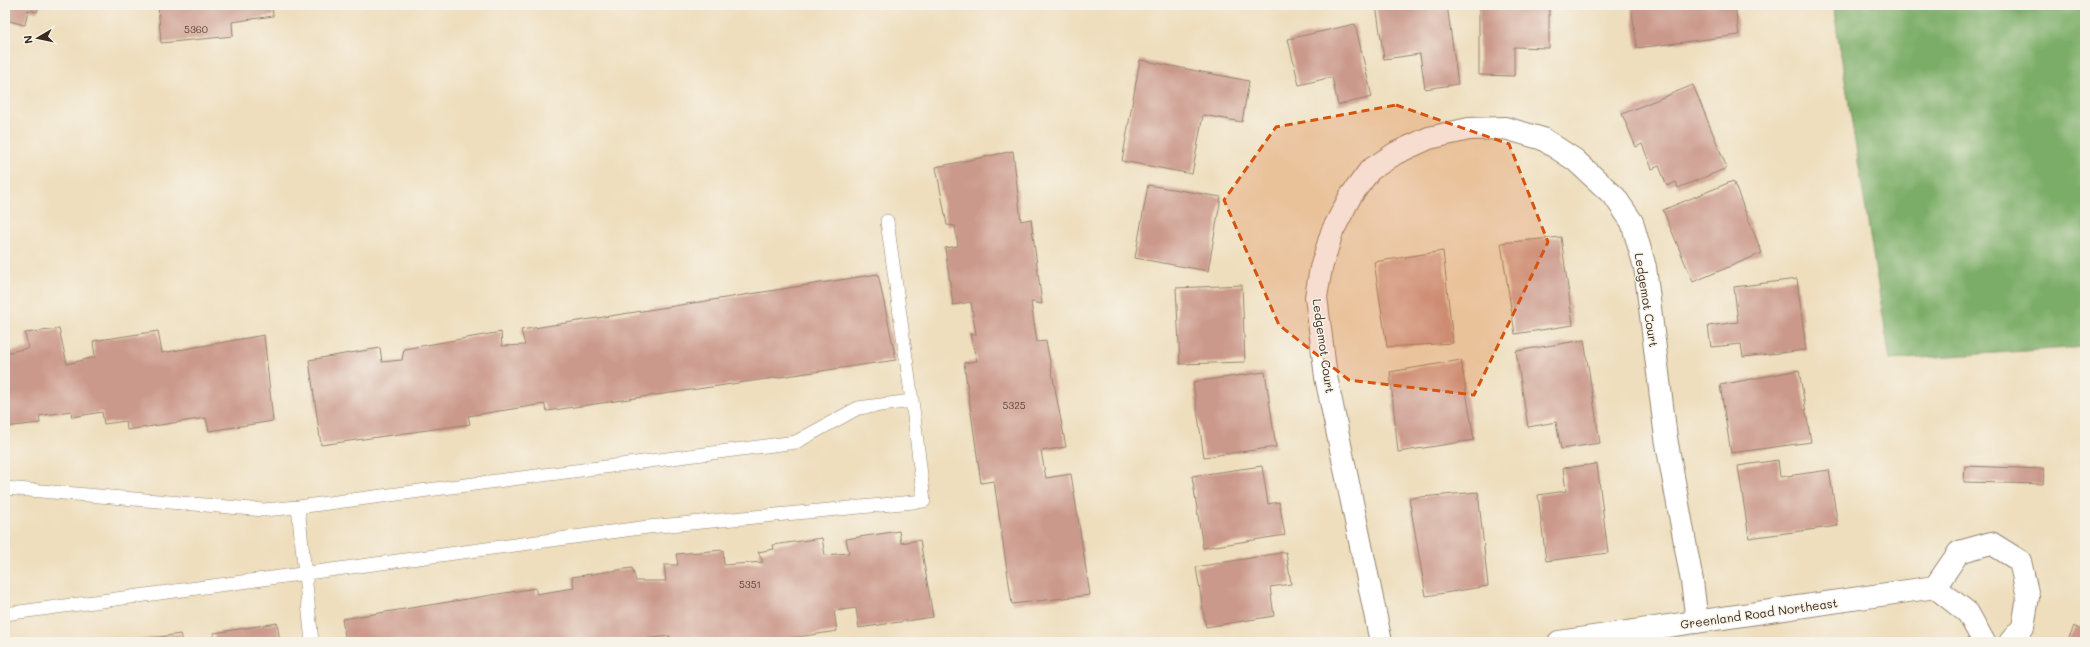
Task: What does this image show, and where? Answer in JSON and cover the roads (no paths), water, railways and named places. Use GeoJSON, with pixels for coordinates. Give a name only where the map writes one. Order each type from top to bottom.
{"type":"FeatureCollection","features":[{"type":"Feature","properties":{"kind":"street","name":"Ledgemot Court"},"geometry":{"type":"LineString","coordinates":[[1380,642],[1326,377],[1316,297],[1321,268],[1332,232],[1350,197],[1370,170],[1396,153],[1428,138],[1469,129],[1505,128],[1543,138],[1575,160],[1615,197],[1632,222],[1645,267],[1666,438],[1692,581],[1697,622]]}},
{"type":"Feature","properties":{"kind":"street"},"geometry":{"type":"LineString","coordinates":[[1984,642],[1968,613],[1935,587],[1959,552],[1991,543],[2020,561],[2028,597],[2023,627],[2010,642]]}},
{"type":"Feature","properties":{"kind":"street","name":"Greenland Road Northeast"},"geometry":{"type":"LineString","coordinates":[[1559,642],[1935,587]]}},
{"type":"Feature","properties":{"kind":"lane"},"geometry":{"type":"LineString","coordinates":[[5,614],[305,572],[648,527],[924,501],[912,401],[886,220]]}},
{"type":"Feature","properties":{"kind":"lane"},"geometry":{"type":"LineString","coordinates":[[5,488],[263,510],[298,507],[796,442],[858,408],[912,401]]}},
{"type":"Feature","properties":{"kind":"lane"},"geometry":{"type":"LineString","coordinates":[[298,507],[312,642]]}}]}
